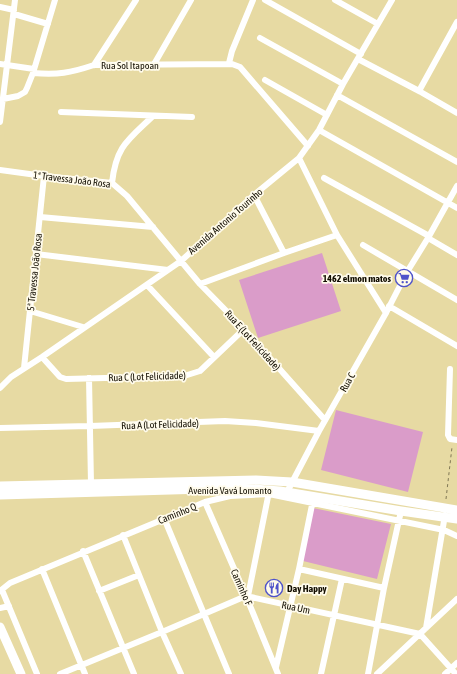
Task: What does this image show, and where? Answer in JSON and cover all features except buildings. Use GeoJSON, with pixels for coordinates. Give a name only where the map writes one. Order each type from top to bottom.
{"type":"FeatureCollection","features":[{"type":"Feature","properties":{"kind":"street"},"geometry":{"type":"LineString","coordinates":[[0,122],[15,0]]}},
{"type":"Feature","properties":{"kind":"street"},"geometry":{"type":"LineString","coordinates":[[2,100],[18,96],[25,92],[34,71],[55,0]]}},
{"type":"Feature","properties":{"kind":"street"},"geometry":{"type":"LineString","coordinates":[[94,66],[136,0]]}},
{"type":"Feature","properties":{"kind":"street"},"geometry":{"type":"LineString","coordinates":[[153,66],[191,0]]}},
{"type":"Feature","properties":{"kind":"street"},"geometry":{"type":"LineString","coordinates":[[253,0],[232,51],[229,63],[240,67],[308,146]]}},
{"type":"Feature","properties":{"kind":"street"},"geometry":{"type":"LineString","coordinates":[[265,0],[359,57],[456,110]]}},
{"type":"Feature","properties":{"kind":"street"},"geometry":{"type":"LineString","coordinates":[[335,0],[378,24]]}},
{"type":"Feature","properties":{"kind":"street","name":"Avenida Antonio Tourinho"},"geometry":{"type":"LineString","coordinates":[[0,388],[11,377],[181,261],[254,195],[299,158],[319,130],[343,84],[392,0]]}},
{"type":"Feature","properties":{"kind":"street"},"geometry":{"type":"LineString","coordinates":[[0,7],[48,24]]}},
{"type":"Feature","properties":{"kind":"street"},"geometry":{"type":"LineString","coordinates":[[419,91],[457,22]]}},
{"type":"Feature","properties":{"kind":"street"},"geometry":{"type":"LineString","coordinates":[[260,38],[343,84]]}},
{"type":"Feature","properties":{"kind":"street","name":"Rua Sol Itapoan"},"geometry":{"type":"LineString","coordinates":[[0,64],[55,74],[76,71],[94,66],[153,66],[229,63]]}},
{"type":"Feature","properties":{"kind":"street"},"geometry":{"type":"LineString","coordinates":[[265,80],[326,115]]}},
{"type":"Feature","properties":{"kind":"street"},"geometry":{"type":"LineString","coordinates":[[337,95],[457,162]]}},
{"type":"Feature","properties":{"kind":"street"},"geometry":{"type":"LineString","coordinates":[[62,112],[192,117]]}},
{"type":"Feature","properties":{"kind":"street"},"geometry":{"type":"LineString","coordinates":[[112,183],[114,167],[120,151],[126,141],[153,116]]}},
{"type":"Feature","properties":{"kind":"street"},"geometry":{"type":"LineString","coordinates":[[319,130],[457,208]]}},
{"type":"Feature","properties":{"kind":"street"},"geometry":{"type":"LineString","coordinates":[[299,158],[337,235],[386,313]]}},
{"type":"Feature","properties":{"kind":"street","name":"1ª Travessa João Rosa"},"geometry":{"type":"LineString","coordinates":[[0,170],[112,183],[127,196],[181,261]]}},
{"type":"Feature","properties":{"kind":"street","name":"5ª Travessa João Rosa"},"geometry":{"type":"LineString","coordinates":[[24,368],[44,176]]}},
{"type":"Feature","properties":{"kind":"street"},"geometry":{"type":"LineString","coordinates":[[324,178],[429,237],[457,255]]}},
{"type":"Feature","properties":{"kind":"street","name":"Rua C"},"geometry":{"type":"LineString","coordinates":[[287,492],[407,272],[429,237],[457,186]]}},
{"type":"Feature","properties":{"kind":"street"},"geometry":{"type":"LineString","coordinates":[[254,195],[284,253]]}},
{"type":"Feature","properties":{"kind":"street"},"geometry":{"type":"LineString","coordinates":[[40,217],[153,227]]}},
{"type":"Feature","properties":{"kind":"street"},"geometry":{"type":"LineString","coordinates":[[200,284],[337,235]]}},
{"type":"Feature","properties":{"kind":"street"},"geometry":{"type":"LineString","coordinates":[[363,245],[457,300]]}},
{"type":"Feature","properties":{"kind":"street"},"geometry":{"type":"LineString","coordinates":[[36,254],[168,270]]}},
{"type":"Feature","properties":{"kind":"street","name":"Rua E (Lot Felicidade)"},"geometry":{"type":"LineString","coordinates":[[181,261],[200,284],[244,330],[325,420]]}},
{"type":"Feature","properties":{"kind":"street"},"geometry":{"type":"LineString","coordinates":[[147,285],[214,357]]}},
{"type":"Feature","properties":{"kind":"street"},"geometry":{"type":"LineString","coordinates":[[389,306],[457,346]]}},
{"type":"Feature","properties":{"kind":"street"},"geometry":{"type":"LineString","coordinates":[[30,311],[83,327]]}},
{"type":"Feature","properties":{"kind":"street","name":"Rua C (Lot Felicidade)"},"geometry":{"type":"LineString","coordinates":[[42,357],[60,377],[66,379],[184,376],[200,371],[244,330]]}},
{"type":"Feature","properties":{"kind":"street"},"geometry":{"type":"LineString","coordinates":[[450,369],[448,436],[455,440]]}},
{"type":"Feature","properties":{"kind":"street"},"geometry":{"type":"LineString","coordinates":[[89,378],[92,484]]}},
{"type":"Feature","properties":{"kind":"street","name":"Rua A (Lot Felicidade)"},"geometry":{"type":"LineString","coordinates":[[0,428],[225,421],[256,422],[319,431]]}},
{"type":"Feature","properties":{"kind":"street","name":"Avenida Vavá Lomanto"},"geometry":{"type":"LineString","coordinates":[[0,486],[256,480],[292,482],[445,512],[457,519]]}},
{"type":"Feature","properties":{"kind":"street","name":"Avenida Vavá Lomanto"},"geometry":{"type":"LineString","coordinates":[[0,495],[233,489],[287,492],[313,500],[401,511],[445,512],[457,510]]}},
{"type":"Feature","properties":{"kind":"street"},"geometry":{"type":"LineString","coordinates":[[60,674],[247,596],[269,492]]}},
{"type":"Feature","properties":{"kind":"street","name":"Caminho Q"},"geometry":{"type":"LineString","coordinates":[[1,591],[10,583],[83,551],[205,502],[230,496],[269,492],[313,500],[400,522],[444,530],[457,536]]}},
{"type":"Feature","properties":{"kind":"street"},"geometry":{"type":"LineString","coordinates":[[276,667],[299,569],[313,500]]}},
{"type":"Feature","properties":{"kind":"street","name":"Caminho F"},"geometry":{"type":"LineString","coordinates":[[205,502],[247,596],[278,674]]}},
{"type":"Feature","properties":{"kind":"street"},"geometry":{"type":"LineString","coordinates":[[368,674],[376,625],[400,522],[401,511]]}},
{"type":"Feature","properties":{"kind":"street"},"geometry":{"type":"LineString","coordinates":[[426,628],[444,530],[445,512]]}},
{"type":"Feature","properties":{"kind":"street"},"geometry":{"type":"LineString","coordinates":[[164,518],[229,674]]}},
{"type":"Feature","properties":{"kind":"street"},"geometry":{"type":"LineString","coordinates":[[123,535],[162,632],[181,674]]}},
{"type":"Feature","properties":{"kind":"street"},"geometry":{"type":"LineString","coordinates":[[83,551],[134,674]]}},
{"type":"Feature","properties":{"kind":"street"},"geometry":{"type":"LineString","coordinates":[[42,569],[85,674]]}},
{"type":"Feature","properties":{"kind":"street"},"geometry":{"type":"LineString","coordinates":[[299,569],[384,588]]}},
{"type":"Feature","properties":{"kind":"street"},"geometry":{"type":"LineString","coordinates":[[99,592],[139,575]]}},
{"type":"Feature","properties":{"kind":"street"},"geometry":{"type":"LineString","coordinates":[[321,674],[342,579]]}},
{"type":"Feature","properties":{"kind":"street"},"geometry":{"type":"LineString","coordinates":[[1,591],[9,606],[37,674]]}},
{"type":"Feature","properties":{"kind":"street","name":"Rua Um"},"geometry":{"type":"LineString","coordinates":[[247,596],[420,634]]}},
{"type":"Feature","properties":{"kind":"street"},"geometry":{"type":"LineString","coordinates":[[376,674],[457,599]]}},
{"type":"Feature","properties":{"kind":"street"},"geometry":{"type":"LineString","coordinates":[[0,608],[9,606]]}},
{"type":"Feature","properties":{"kind":"street"},"geometry":{"type":"LineString","coordinates":[[0,627],[21,674]]}},
{"type":"Feature","properties":{"kind":"street"},"geometry":{"type":"LineString","coordinates":[[420,634],[456,674]]}},
{"type":"Feature","properties":{"kind":"street"},"geometry":{"type":"LineString","coordinates":[[445,674],[457,663]]}},
{"type":"Feature","properties":{"kind":"path"},"geometry":{"type":"LineString","coordinates":[[445,512],[455,440]]}},
{"type":"Feature","properties":{"kind":"shaded area"},"geometry":{"type":"Polygon","coordinates":[[[322,253],[341,311],[258,338],[239,280],[322,253]]]}},
{"type":"Feature","properties":{"kind":"shaded area"},"geometry":{"type":"Polygon","coordinates":[[[336,410],[423,432],[408,492],[321,470],[336,410]]]}},
{"type":"Feature","properties":{"kind":"shaded area"},"geometry":{"type":"Polygon","coordinates":[[[313,508],[391,524],[377,579],[303,561],[313,508]]]}},
{"type":"Feature","properties":{"kind":"place","name":"1462 elmon matos"},"geometry":{"type":"Point","coordinates":[404,278]}},
{"type":"Feature","properties":{"kind":"place","name":"Day Happy"},"geometry":{"type":"Point","coordinates":[274,588]}}]}
